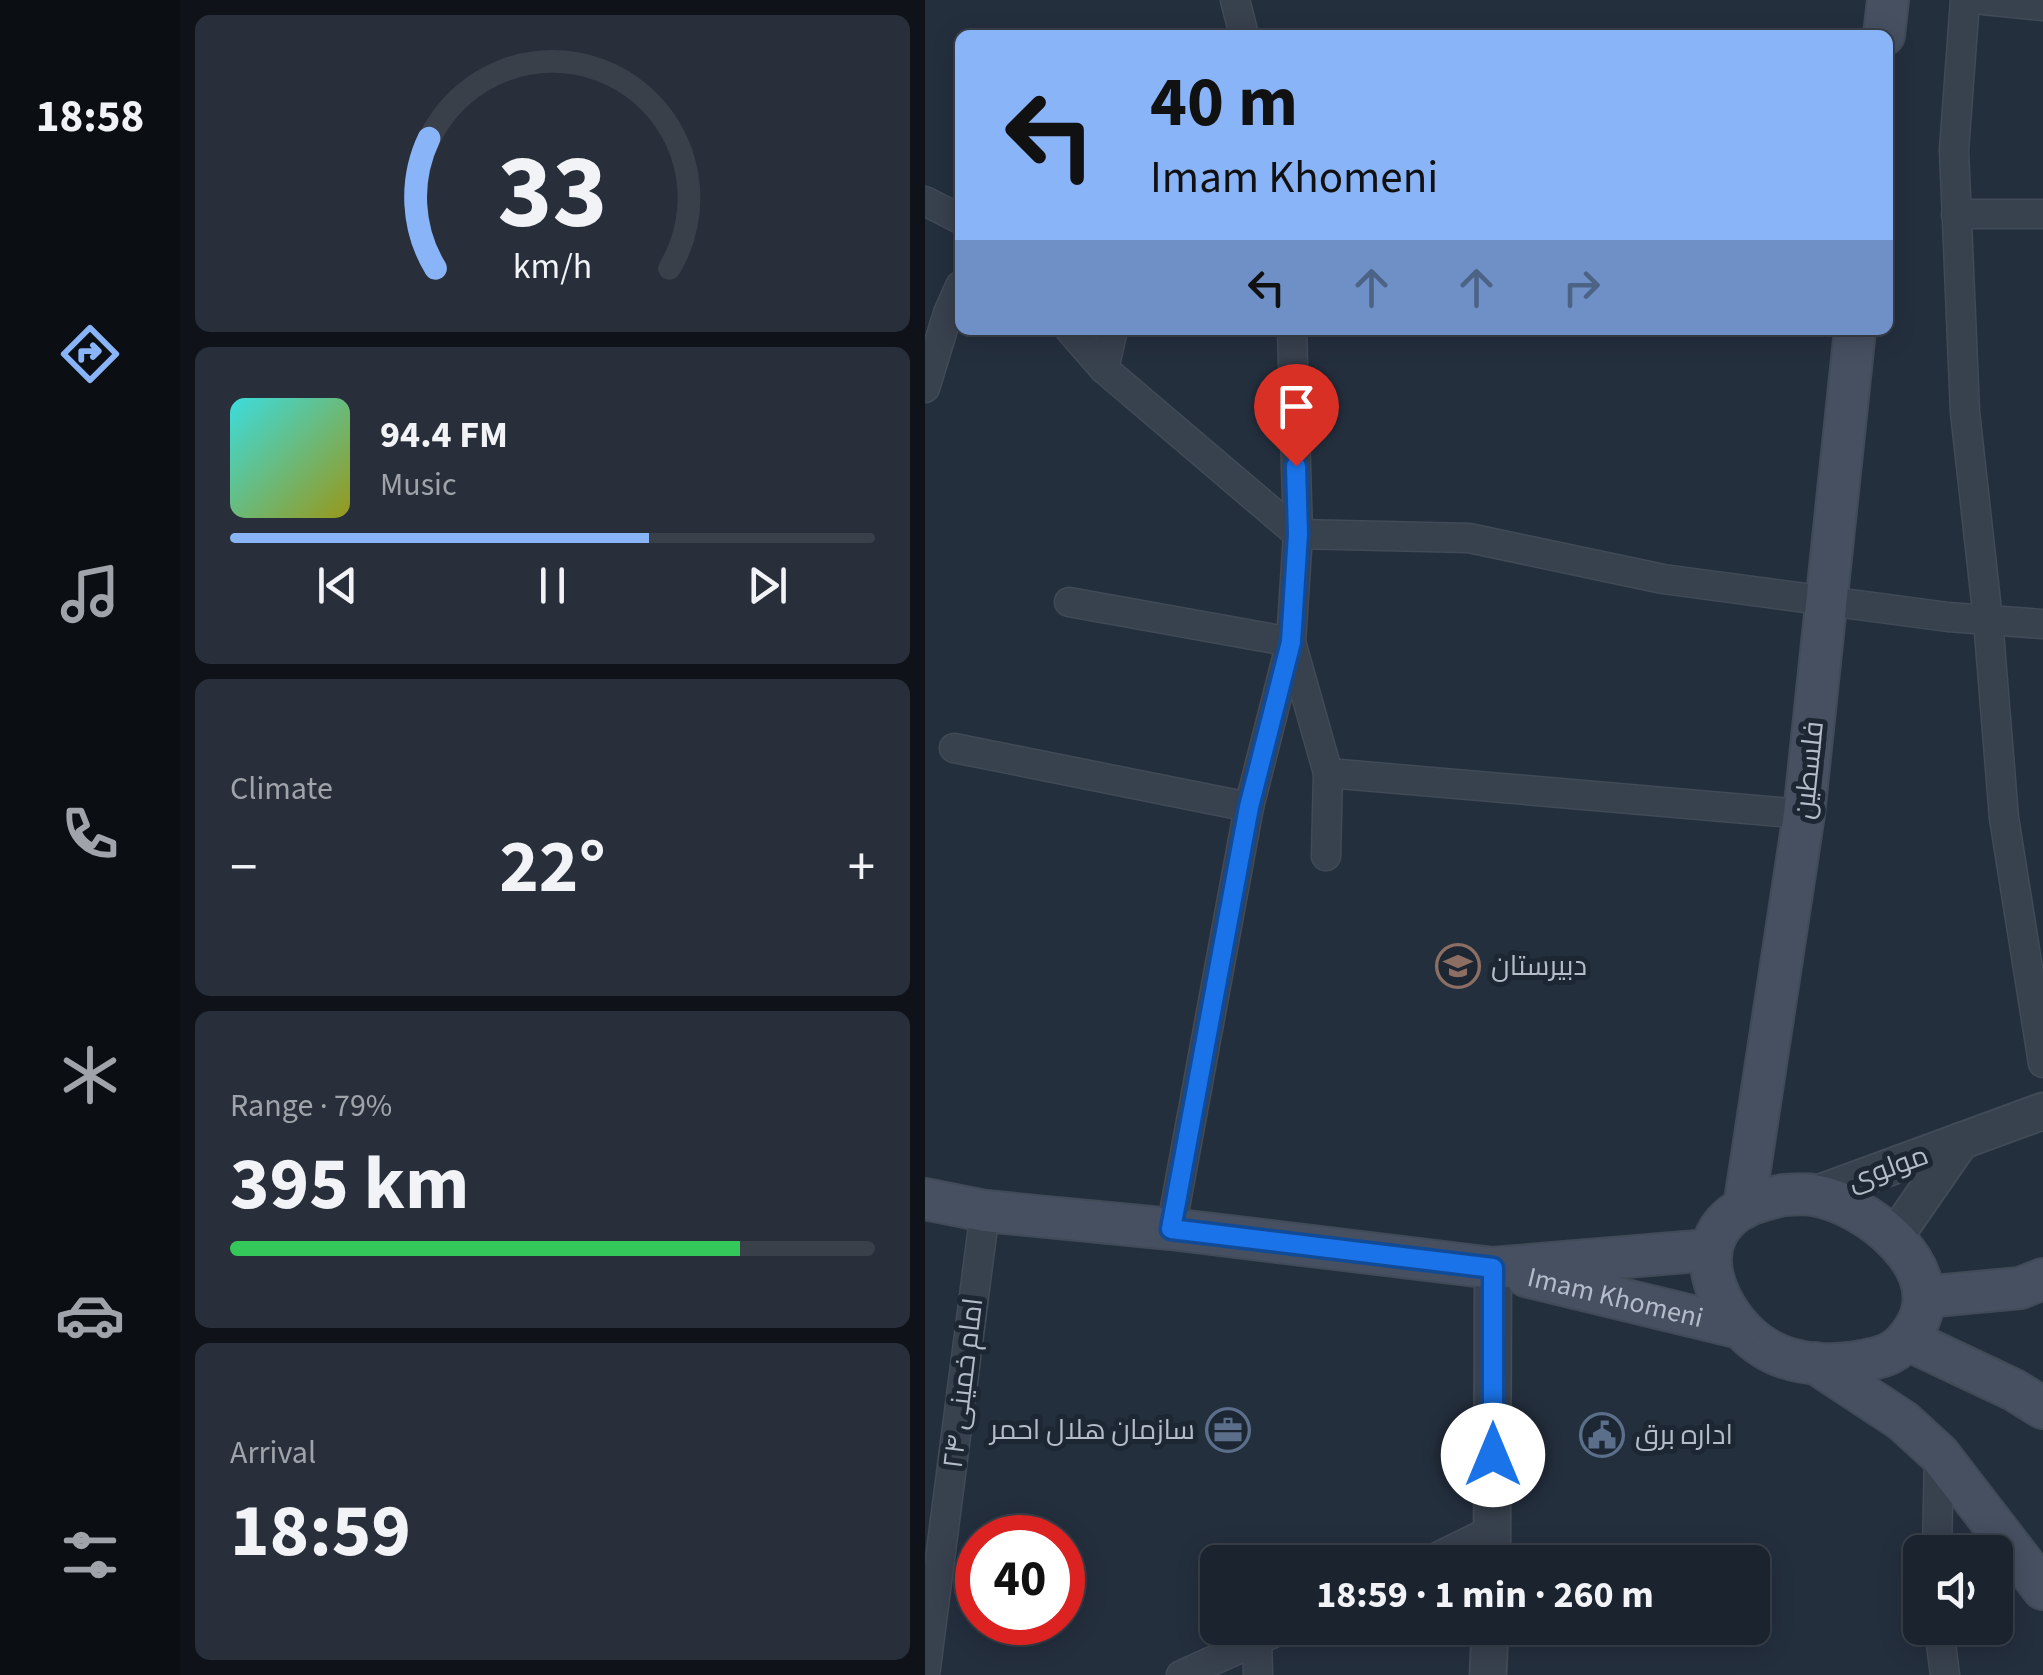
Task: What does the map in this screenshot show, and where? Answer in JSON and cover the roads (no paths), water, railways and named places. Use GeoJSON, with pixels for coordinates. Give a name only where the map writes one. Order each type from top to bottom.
{"type":"FeatureCollection","features":[{"type":"Feature","properties":{"kind":"main road"},"geometry":{"type":"LineString","coordinates":[[1885,30],[1888,0]]}},
{"type":"Feature","properties":{"kind":"main road","name":"فلسطین"},"geometry":{"type":"LineString","coordinates":[[1744,1208],[1805,814],[1854,335]]}},
{"type":"Feature","properties":{"kind":"main road"},"geometry":{"type":"LineString","coordinates":[[1814,1194],[1866,1216],[1894,1238],[1919,1275],[1925,1296],[1923,1314],[1908,1340],[1890,1355],[1855,1363],[1794,1360],[1765,1348],[1741,1328],[1723,1304],[1712,1272],[1711,1250],[1726,1220],[1752,1202],[1814,1194]]}},
{"type":"Feature","properties":{"kind":"main road","name":"Imam Khomeni"},"geometry":{"type":"LineString","coordinates":[[925,1199],[985,1211],[1493,1268],[1741,1328]]}},
{"type":"Feature","properties":{"kind":"main road","name":"Imam Khomeni"},"geometry":{"type":"LineString","coordinates":[[1493,1268],[1711,1250]]}},
{"type":"Feature","properties":{"kind":"main road"},"geometry":{"type":"LineString","coordinates":[[1925,1296],[2020,1288],[2043,1279]]}},
{"type":"Feature","properties":{"kind":"main road"},"geometry":{"type":"LineString","coordinates":[[1908,1340],[2014,1390],[2043,1408]]}},
{"type":"Feature","properties":{"kind":"main road"},"geometry":{"type":"LineString","coordinates":[[1815,1363],[1903,1422],[1939,1454],[2043,1588]]}},
{"type":"Feature","properties":{"kind":"street"},"geometry":{"type":"LineString","coordinates":[[1235,0],[1243,30]]}},
{"type":"Feature","properties":{"kind":"street"},"geometry":{"type":"LineString","coordinates":[[1965,0],[1953,150],[1965,412],[1988,620],[2004,818],[2043,1063]]}},
{"type":"Feature","properties":{"kind":"street"},"geometry":{"type":"LineString","coordinates":[[1983,0],[2043,6]]}},
{"type":"Feature","properties":{"kind":"street"},"geometry":{"type":"LineString","coordinates":[[925,201],[955,216]]}},
{"type":"Feature","properties":{"kind":"street"},"geometry":{"type":"LineString","coordinates":[[1956,214],[2043,214]]}},
{"type":"Feature","properties":{"kind":"street"},"geometry":{"type":"LineString","coordinates":[[925,388],[955,297]]}},
{"type":"Feature","properties":{"kind":"street"},"geometry":{"type":"LineString","coordinates":[[1074,335],[1104,369],[1298,534],[1469,538],[1663,579],[2043,624]]}},
{"type":"Feature","properties":{"kind":"street"},"geometry":{"type":"LineString","coordinates":[[1104,369],[1112,335]]}},
{"type":"Feature","properties":{"kind":"street"},"geometry":{"type":"LineString","coordinates":[[1171,1229],[1249,807],[1291,642],[1298,534],[1293,335]]}},
{"type":"Feature","properties":{"kind":"street"},"geometry":{"type":"LineString","coordinates":[[1069,602],[1291,642]]}},
{"type":"Feature","properties":{"kind":"street"},"geometry":{"type":"LineString","coordinates":[[1291,642],[1328,773],[1327,856]]}},
{"type":"Feature","properties":{"kind":"street"},"geometry":{"type":"LineString","coordinates":[[954,748],[1249,807]]}},
{"type":"Feature","properties":{"kind":"street"},"geometry":{"type":"LineString","coordinates":[[1328,773],[1805,814]]}},
{"type":"Feature","properties":{"kind":"street","name":"مولوی"},"geometry":{"type":"LineString","coordinates":[[1814,1194],[2043,1111]]}},
{"type":"Feature","properties":{"kind":"street","name":"مولوی"},"geometry":{"type":"LineString","coordinates":[[1894,1238],[1961,1142]]}},
{"type":"Feature","properties":{"kind":"street","name":"امام خمینی ۲۴"},"geometry":{"type":"LineString","coordinates":[[925,1675],[985,1211]]}},
{"type":"Feature","properties":{"kind":"street"},"geometry":{"type":"LineString","coordinates":[[1492,1545],[1493,1268]]}},
{"type":"Feature","properties":{"kind":"street"},"geometry":{"type":"LineString","coordinates":[[1937,1535],[1939,1454]]}},
{"type":"Feature","properties":{"kind":"street"},"geometry":{"type":"LineString","coordinates":[[1181,1675],[1246,1645]]}},
{"type":"Feature","properties":{"kind":"street"},"geometry":{"type":"LineString","coordinates":[[1257,1645],[1258,1675]]}},
{"type":"Feature","properties":{"kind":"street"},"geometry":{"type":"LineString","coordinates":[[1488,1675],[1489,1645]]}},
{"type":"Feature","properties":{"kind":"street"},"geometry":{"type":"LineString","coordinates":[[1941,1645],[1945,1675]]}},
{"type":"Feature","properties":{"kind":"place","name":"دبیرستان"},"geometry":{"type":"Point","coordinates":[1458,966]}},
{"type":"Feature","properties":{"kind":"place","name":"سازمان هلال احمر"},"geometry":{"type":"Point","coordinates":[1228,1430]}},
{"type":"Feature","properties":{"kind":"place","name":"اداره برق"},"geometry":{"type":"Point","coordinates":[1602,1435]}}]}
